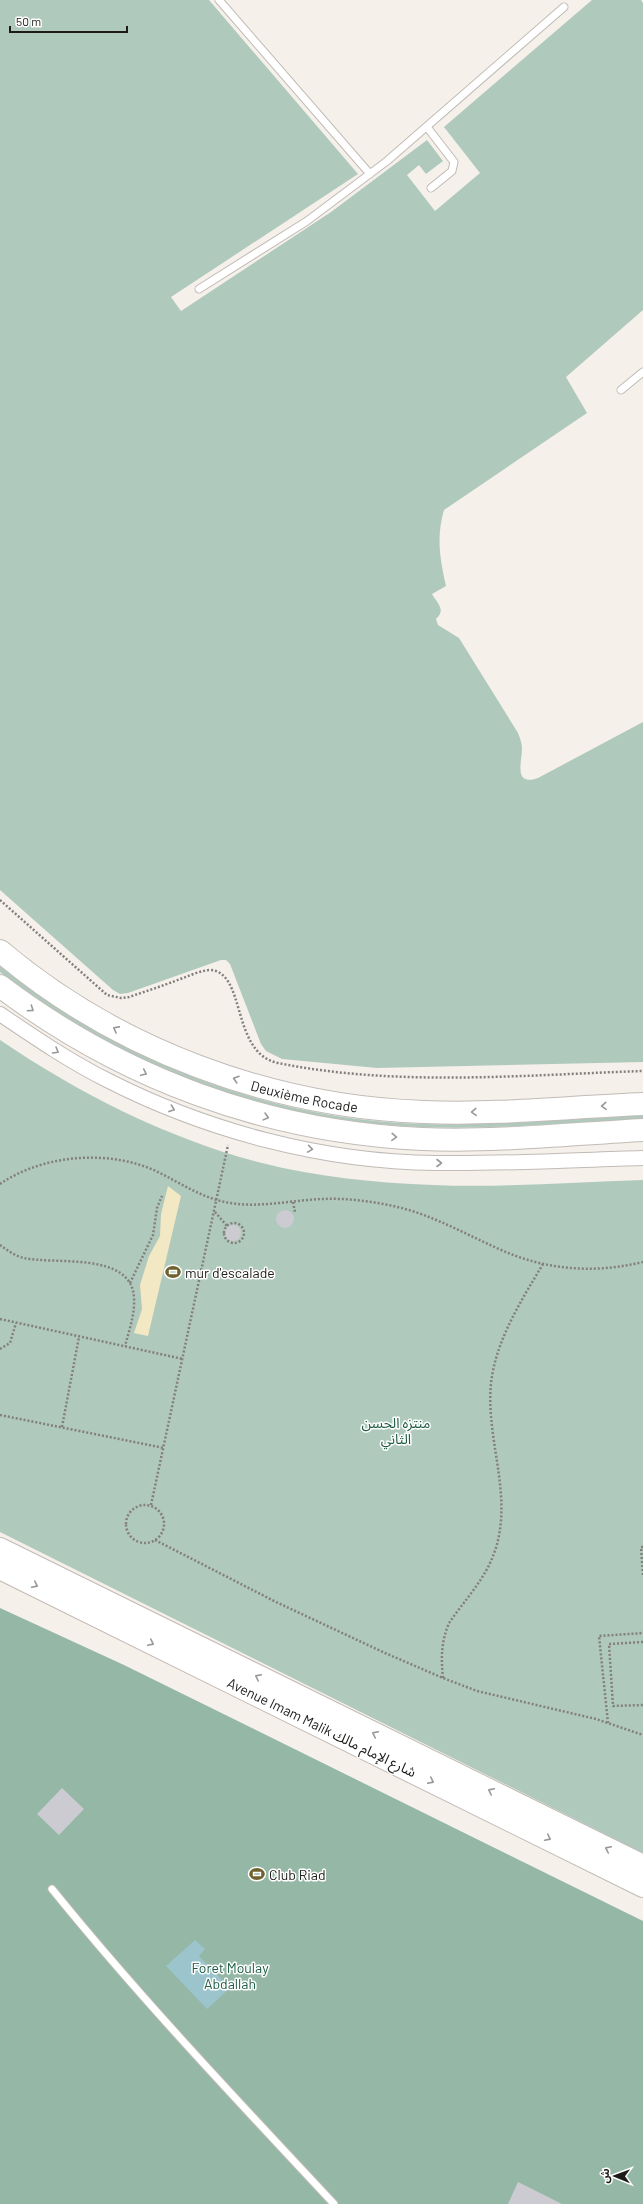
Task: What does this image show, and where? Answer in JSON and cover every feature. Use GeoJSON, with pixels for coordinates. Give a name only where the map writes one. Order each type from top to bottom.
{"type":"FeatureCollection","features":[{"type":"Feature","properties":{"kind":"main road","name":"Deuxième Rocade"},"geometry":{"type":"LineString","coordinates":[[0,951],[70,1002],[135,1039],[204,1069],[276,1091],[349,1106],[424,1112],[469,1112],[643,1104]]}},
{"type":"Feature","properties":{"kind":"main road","name":"Deuxième Rocade"},"geometry":{"type":"LineString","coordinates":[[0,986],[56,1026],[124,1064],[195,1095],[270,1118],[346,1133],[424,1139],[462,1139],[643,1130]]}},
{"type":"Feature","properties":{"kind":"main road","name":"Avenue Imam Malik شارع الإمام مالك"},"geometry":{"type":"LineString","coordinates":[[0,1549],[643,1866]]}},
{"type":"Feature","properties":{"kind":"main road","name":"Avenue Imam Malik شارع الإمام مالك"},"geometry":{"type":"LineString","coordinates":[[0,1568],[643,1886]]}},
{"type":"Feature","properties":{"kind":"street"},"geometry":{"type":"LineString","coordinates":[[0,1014],[48,1047],[106,1080],[167,1108],[231,1130],[298,1147],[358,1157],[435,1163],[643,1158]]}},
{"type":"Feature","properties":{"kind":"lane"},"geometry":{"type":"LineString","coordinates":[[219,0],[370,174]]}},
{"type":"Feature","properties":{"kind":"lane"},"geometry":{"type":"LineString","coordinates":[[199,289],[307,221],[370,174],[564,7]]}},
{"type":"Feature","properties":{"kind":"lane"},"geometry":{"type":"LineString","coordinates":[[427,126],[454,162],[452,171],[431,188]]}},
{"type":"Feature","properties":{"kind":"lane"},"geometry":{"type":"LineString","coordinates":[[621,390],[643,372]]}},
{"type":"Feature","properties":{"kind":"lane"},"geometry":{"type":"LineString","coordinates":[[52,1890],[152,2008],[334,2204]]}},
{"type":"Feature","properties":{"kind":"path"},"geometry":{"type":"LineString","coordinates":[[0,900],[107,995],[121,998],[128,997],[202,972],[215,971],[221,974],[230,984],[252,1046],[263,1057],[277,1063],[344,1072],[413,1077],[643,1071]]}},
{"type":"Feature","properties":{"kind":"path"},"geometry":{"type":"LineString","coordinates":[[151,1505],[216,1212],[231,1130]]}},
{"type":"Feature","properties":{"kind":"path"},"geometry":{"type":"LineString","coordinates":[[0,1184],[17,1174],[42,1165],[72,1159],[106,1158],[139,1165],[218,1200],[239,1204],[346,1199],[394,1206],[428,1215],[500,1250],[543,1264],[568,1268],[599,1270],[643,1262]]}},
{"type":"Feature","properties":{"kind":"path"},"geometry":{"type":"LineString","coordinates":[[130,1282],[153,1235],[157,1208],[162,1196]]}},
{"type":"Feature","properties":{"kind":"path"},"geometry":{"type":"LineString","coordinates":[[293,1202],[295,1212]]}},
{"type":"Feature","properties":{"kind":"path"},"geometry":{"type":"LineString","coordinates":[[216,1212],[227,1226]]}},
{"type":"Feature","properties":{"kind":"path"},"geometry":{"type":"LineString","coordinates":[[237,1224],[241,1226],[243,1236],[240,1240],[230,1242],[226,1239],[224,1235],[227,1226],[237,1224]]}},
{"type":"Feature","properties":{"kind":"path"},"geometry":{"type":"LineString","coordinates":[[0,1245],[22,1257],[80,1261],[113,1269],[130,1282],[133,1288],[135,1306],[125,1346]]}},
{"type":"Feature","properties":{"kind":"path"},"geometry":{"type":"LineString","coordinates":[[443,1678],[441,1657],[445,1634],[450,1623],[490,1564],[502,1518],[501,1490],[491,1420],[491,1382],[495,1364],[510,1325],[543,1264]]}},
{"type":"Feature","properties":{"kind":"path"},"geometry":{"type":"LineString","coordinates":[[0,1319],[183,1359]]}},
{"type":"Feature","properties":{"kind":"path"},"geometry":{"type":"LineString","coordinates":[[0,1349],[10,1343],[16,1323]]}},
{"type":"Feature","properties":{"kind":"path"},"geometry":{"type":"LineString","coordinates":[[62,1427],[79,1337]]}},
{"type":"Feature","properties":{"kind":"path"},"geometry":{"type":"LineString","coordinates":[[0,1415],[164,1448]]}},
{"type":"Feature","properties":{"kind":"path"},"geometry":{"type":"LineString","coordinates":[[145,1504],[151,1505],[157,1509],[164,1521],[164,1528],[155,1540],[143,1543],[131,1538],[126,1526],[128,1513],[133,1508],[145,1504]]}},
{"type":"Feature","properties":{"kind":"path"},"geometry":{"type":"LineString","coordinates":[[155,1540],[276,1602],[385,1653],[443,1678],[477,1691],[608,1722],[643,1735]]}},
{"type":"Feature","properties":{"kind":"path"},"geometry":{"type":"LineString","coordinates":[[643,1547],[641,1547],[643,1575]]}},
{"type":"Feature","properties":{"kind":"path"},"geometry":{"type":"LineString","coordinates":[[608,1722],[599,1636],[643,1633]]}},
{"type":"Feature","properties":{"kind":"path"},"geometry":{"type":"LineString","coordinates":[[643,1642],[610,1644],[613,1706],[643,1705]]}},
{"type":"Feature","properties":{"kind":"green space"},"geometry":{"type":"Polygon","coordinates":[[[0,0],[209,0],[358,174],[171,297],[181,311],[331,212],[427,140],[443,161],[426,174],[419,165],[407,175],[435,211],[480,173],[444,127],[592,0],[641,0],[643,3],[643,310],[566,377],[587,413],[444,510],[440,529],[440,548],[446,586],[432,594],[441,610],[436,619],[438,625],[459,638],[518,733],[522,747],[520,766],[522,776],[525,779],[530,780],[538,778],[643,722],[643,1062],[377,1068],[282,1059],[266,1051],[261,1044],[230,964],[226,960],[221,960],[128,993],[120,994],[113,990],[0,890],[0,0]]]}},
{"type":"Feature","properties":{"kind":"green space"},"geometry":{"type":"Polygon","coordinates":[[[0,966],[46,1000],[94,1030],[145,1056],[198,1079],[252,1097],[308,1111],[364,1120],[421,1124],[504,1123],[643,1115],[643,1119],[474,1128],[418,1127],[339,1119],[262,1103],[187,1079],[115,1047],[73,1023],[7,978],[0,972],[0,966]]]}},
{"type":"Feature","properties":{"kind":"green space","name":"منتزه الحسن الثاني"},"geometry":{"type":"Polygon","coordinates":[[[0,1040],[61,1079],[126,1113],[159,1128],[227,1153],[283,1168],[325,1176],[390,1183],[459,1186],[643,1180],[643,1853],[0,1532],[0,1040]]]}},
{"type":"Feature","properties":{"kind":"green space","name":"Foret Moulay Abdallah"},"geometry":{"type":"Polygon","coordinates":[[[0,1608],[124,1665],[643,1921],[643,2204],[0,2204],[0,1608]]]}},
{"type":"Feature","properties":{"kind":"sand"},"geometry":{"type":"Polygon","coordinates":[[[168,1186],[181,1196],[148,1336],[134,1333],[142,1309],[140,1285],[149,1256],[160,1236],[161,1214],[168,1186]]]}},
{"type":"Feature","properties":{"kind":"water"},"geometry":{"type":"Polygon","coordinates":[[[195,1940],[205,1949],[199,1956],[230,1988],[207,2009],[166,1966],[195,1940]]]}},
{"type":"Feature","properties":{"kind":"building"},"geometry":{"type":"Polygon","coordinates":[[[285,1210],[291,1213],[294,1219],[291,1225],[285,1228],[279,1225],[276,1219],[279,1213],[285,1210]]]}},
{"type":"Feature","properties":{"kind":"building"},"geometry":{"type":"Polygon","coordinates":[[[233,1225],[240,1230],[241,1233],[236,1240],[233,1241],[226,1236],[225,1233],[230,1226],[233,1225]]]}},
{"type":"Feature","properties":{"kind":"building"},"geometry":{"type":"Polygon","coordinates":[[[62,1788],[84,1809],[59,1835],[37,1814],[62,1788]]]}},
{"type":"Feature","properties":{"kind":"building"},"geometry":{"type":"Polygon","coordinates":[[[518,2182],[562,2204],[508,2204],[518,2182]]]}},
{"type":"Feature","properties":{"kind":"place","name":"mur d'escalade"},"geometry":{"type":"Point","coordinates":[173,1272]}},
{"type":"Feature","properties":{"kind":"place","name":"Club Riad"},"geometry":{"type":"Point","coordinates":[257,1874]}}]}
